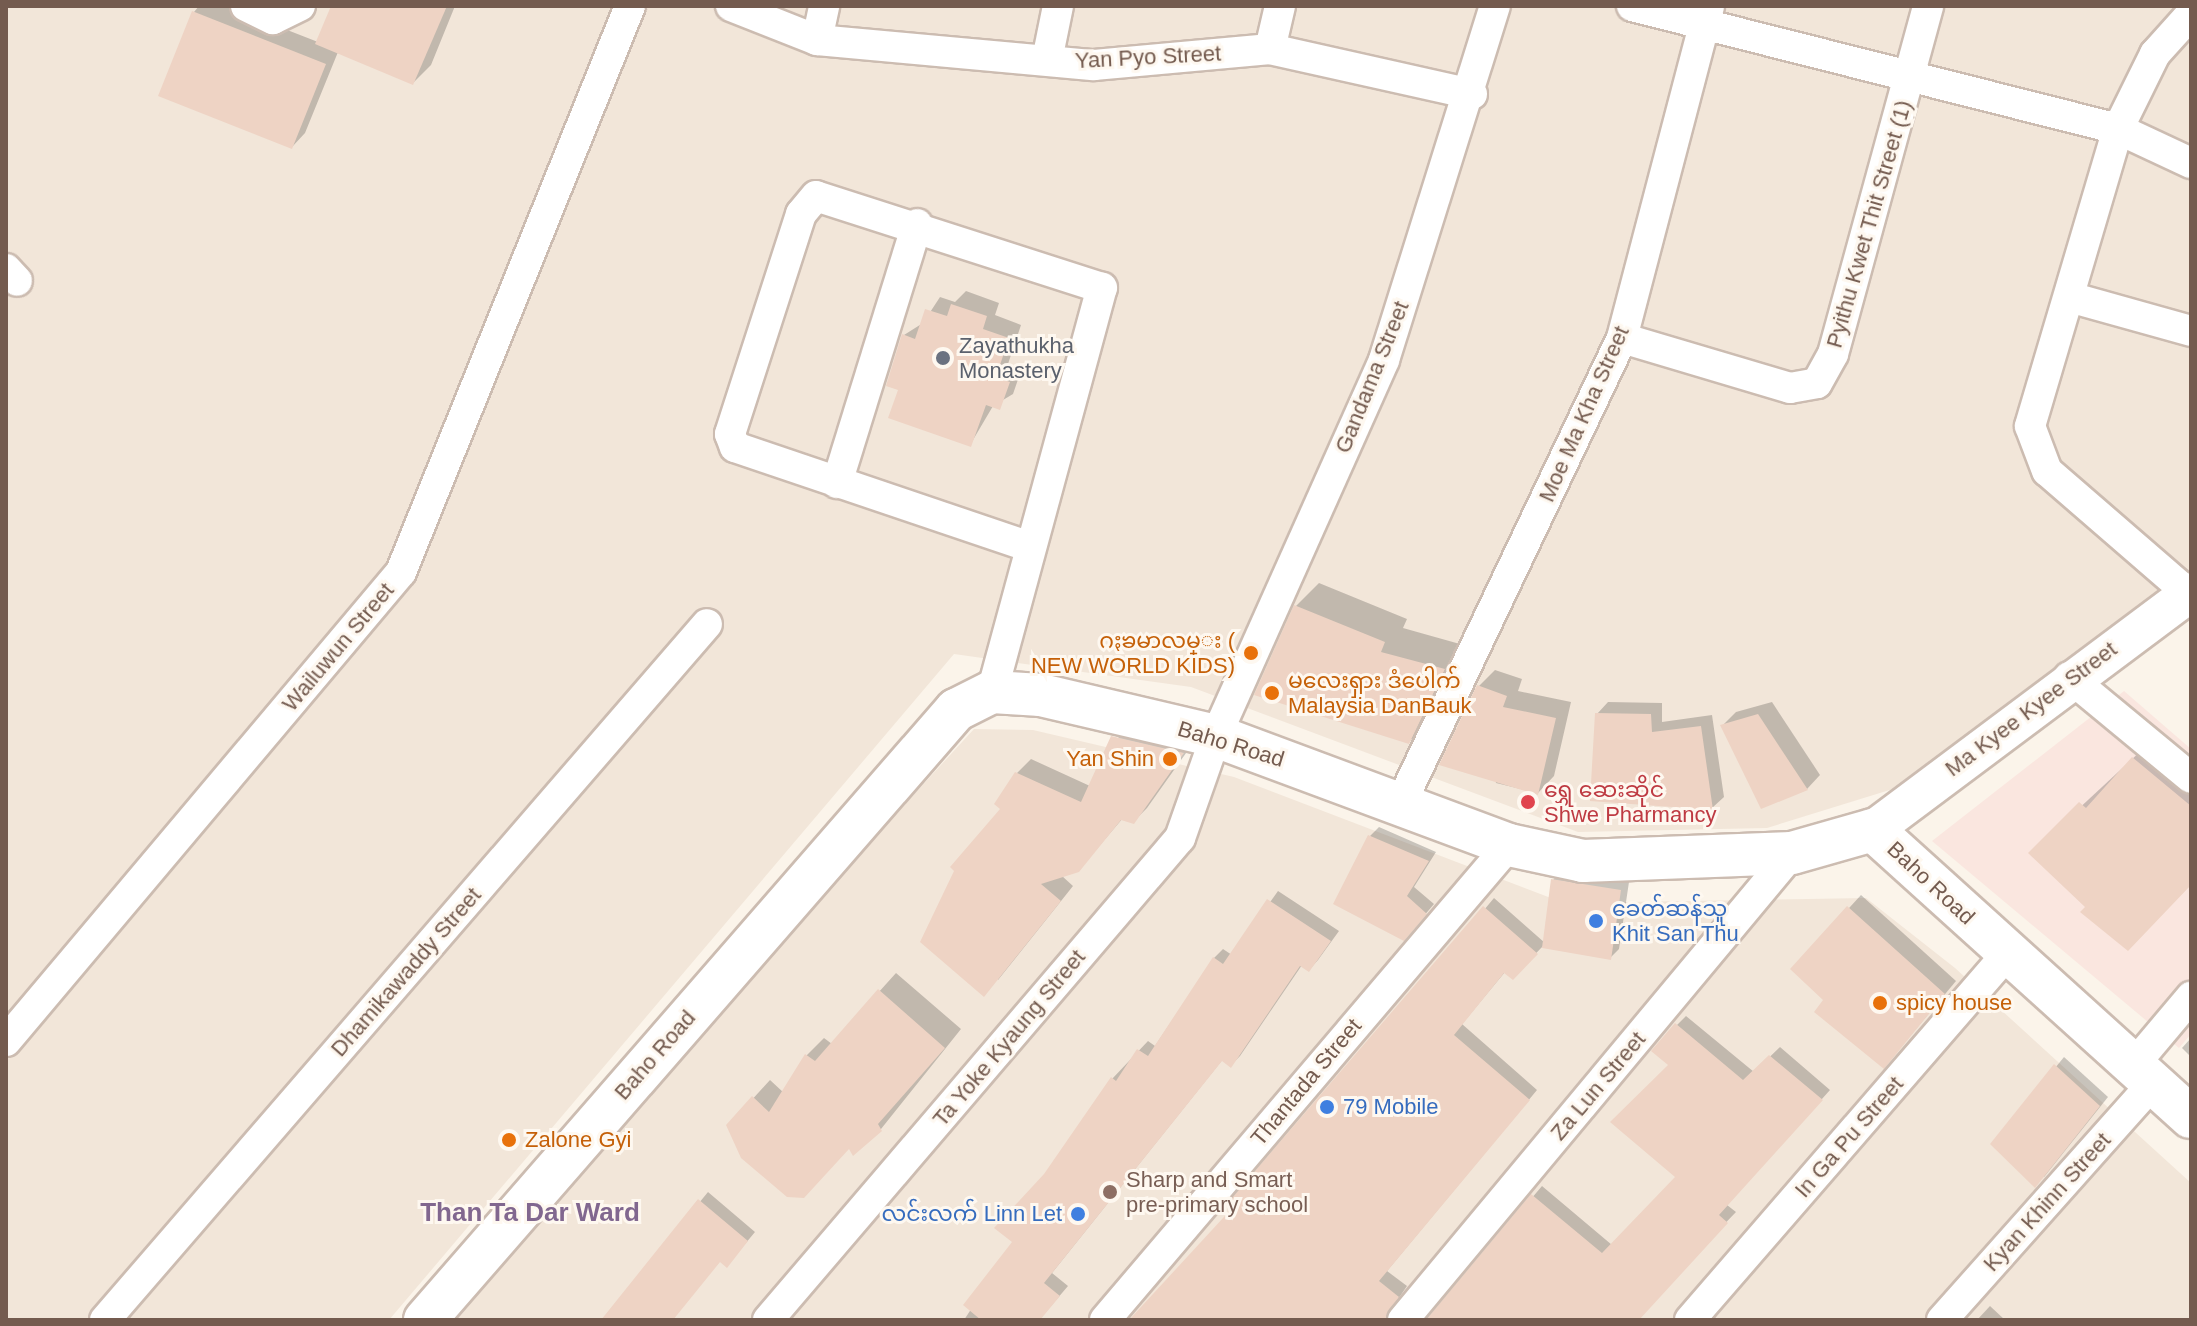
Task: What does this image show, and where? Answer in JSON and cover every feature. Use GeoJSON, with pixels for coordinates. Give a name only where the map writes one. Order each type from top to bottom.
{"type":"FeatureCollection","features":[{"type":"Feature","properties":{"kind":"main road","name":"Baho Road"},"geometry":{"type":"LineString","coordinates":[[425,1320],[956,710],[992,692],[1041,695],[1216,736],[1402,801],[1509,845],[1583,861],[1792,853],[1873,830],[2191,1117]]}},
{"type":"Feature","properties":{"kind":"street"},"geometry":{"type":"LineString","coordinates":[[246,6],[273,19],[300,6]]}},
{"type":"Feature","properties":{"kind":"street","name":"Wailuwun Street"},"geometry":{"type":"LineString","coordinates":[[6,1041],[401,572],[630,6]]}},
{"type":"Feature","properties":{"kind":"street","name":"Yan Pyo Street"},"geometry":{"type":"LineString","coordinates":[[731,6],[817,40],[1094,65],[1270,49],[1472,94]]}},
{"type":"Feature","properties":{"kind":"street"},"geometry":{"type":"LineString","coordinates":[[817,40],[824,6]]}},
{"type":"Feature","properties":{"kind":"street"},"geometry":{"type":"LineString","coordinates":[[1047,60],[1058,6]]}},
{"type":"Feature","properties":{"kind":"street"},"geometry":{"type":"LineString","coordinates":[[1270,49],[1280,6]]}},
{"type":"Feature","properties":{"kind":"street","name":"Gandama Street"},"geometry":{"type":"LineString","coordinates":[[1216,736],[1384,360],[1472,94],[1495,6]]}},
{"type":"Feature","properties":{"kind":"street"},"geometry":{"type":"LineString","coordinates":[[1632,6],[1707,15],[2118,129],[2191,163]]}},
{"type":"Feature","properties":{"kind":"street","name":"Pyithu Kwet Thit Street (1)"},"geometry":{"type":"LineString","coordinates":[[1622,338],[1790,388],[1817,383],[1833,354],[1928,6]]}},
{"type":"Feature","properties":{"kind":"street"},"geometry":{"type":"LineString","coordinates":[[2190,592],[2047,471],[2035,452],[2030,426],[2073,298],[2118,129],[2155,54],[2191,14]]}},
{"type":"Feature","properties":{"kind":"street","name":"Moe Ma Kha Street"},"geometry":{"type":"LineString","coordinates":[[1402,801],[1622,338],[1707,15]]}},
{"type":"Feature","properties":{"kind":"street"},"geometry":{"type":"LineString","coordinates":[[992,692],[1102,288],[917,224],[816,196],[801,214],[730,434],[747,454],[1031,547]]}},
{"type":"Feature","properties":{"kind":"street"},"geometry":{"type":"LineString","coordinates":[[837,483],[917,224]]}},
{"type":"Feature","properties":{"kind":"street"},"geometry":{"type":"LineString","coordinates":[[2073,298],[2191,331]]}},
{"type":"Feature","properties":{"kind":"street","name":"Ma Kyee Kyee Street"},"geometry":{"type":"LineString","coordinates":[[1873,830],[2069,677],[2190,592]]}},
{"type":"Feature","properties":{"kind":"street","name":"Dhamikawaddy Street"},"geometry":{"type":"LineString","coordinates":[[105,1320],[707,624]]}},
{"type":"Feature","properties":{"kind":"street"},"geometry":{"type":"LineString","coordinates":[[2069,677],[2191,778]]}},
{"type":"Feature","properties":{"kind":"street","name":"Ta Yoke Kyaung Street"},"geometry":{"type":"LineString","coordinates":[[768,1320],[1180,838],[1216,736]]}},
{"type":"Feature","properties":{"kind":"street","name":"Thantada Street"},"geometry":{"type":"LineString","coordinates":[[1105,1320],[1509,845]]}},
{"type":"Feature","properties":{"kind":"street","name":"Za Lun Street"},"geometry":{"type":"LineString","coordinates":[[1403,1320],[1792,853]]}},
{"type":"Feature","properties":{"kind":"street","name":"In Ga Pu Street"},"geometry":{"type":"LineString","coordinates":[[1690,1320],[2007,954]]}},
{"type":"Feature","properties":{"kind":"street","name":"Kyan Khinn Street"},"geometry":{"type":"LineString","coordinates":[[1942,1320],[2142,1076],[2191,997]]}},
{"type":"Feature","properties":{"kind":"shaded area"},"geometry":{"type":"Polygon","coordinates":[[[6,6],[2191,6],[2191,577],[1909,784],[1767,828],[1578,832],[1191,687],[954,654],[389,1320],[6,1320],[6,6]]]}},
{"type":"Feature","properties":{"kind":"shaded area"},"geometry":{"type":"Polygon","coordinates":[[[2124,691],[2191,749],[2191,1034],[2179,1048],[1932,841],[2124,691]]]}},
{"type":"Feature","properties":{"kind":"shaded area"},"geometry":{"type":"Polygon","coordinates":[[[974,729],[1033,730],[1234,777],[1564,903],[1866,898],[1955,968],[2191,1183],[2191,1320],[431,1320],[974,729]]]}},
{"type":"Feature","properties":{"kind":"building"},"geometry":{"type":"Polygon","coordinates":[[[331,6],[447,6],[413,85],[315,44],[331,6]]]}},
{"type":"Feature","properties":{"kind":"building"},"geometry":{"type":"Polygon","coordinates":[[[192,11],[326,64],[292,149],[158,96],[192,11]]]}},
{"type":"Feature","properties":{"kind":"building","name":"Zayathukha Monastery"},"geometry":{"type":"Polygon","coordinates":[[[951,304],[987,316],[983,329],[1009,338],[996,377],[1010,382],[1000,410],[986,405],[971,447],[888,418],[898,390],[886,386],[902,334],[915,339],[925,309],[947,316],[951,304]]]}},
{"type":"Feature","properties":{"kind":"building"},"geometry":{"type":"Polygon","coordinates":[[[1294,605],[1385,642],[1381,652],[1445,669],[1409,744],[1254,695],[1294,605]]]}},
{"type":"Feature","properties":{"kind":"building"},"geometry":{"type":"Polygon","coordinates":[[[1477,685],[1507,696],[1503,707],[1556,718],[1538,795],[1439,765],[1477,685]]]}},
{"type":"Feature","properties":{"kind":"building"},"geometry":{"type":"Polygon","coordinates":[[[1595,713],[1651,714],[1652,732],[1701,726],[1713,810],[1590,801],[1595,713]]]}},
{"type":"Feature","properties":{"kind":"building"},"geometry":{"type":"Polygon","coordinates":[[[1758,714],[1808,790],[1761,809],[1720,725],[1758,714]]]}},
{"type":"Feature","properties":{"kind":"building"},"geometry":{"type":"Polygon","coordinates":[[[1111,736],[1184,753],[1134,824],[1121,820],[1079,872],[1041,884],[1061,901],[984,997],[920,942],[954,871],[950,867],[1000,809],[994,804],[1015,772],[1081,802],[1111,736]]]}},
{"type":"Feature","properties":{"kind":"building"},"geometry":{"type":"Polygon","coordinates":[[[2132,757],[2191,806],[2191,885],[2128,951],[2080,912],[2085,907],[2028,853],[2079,802],[2086,808],[2132,757]]]}},
{"type":"Feature","properties":{"kind":"building"},"geometry":{"type":"Polygon","coordinates":[[[1368,835],[1429,861],[1407,896],[1427,914],[1404,941],[1333,904],[1368,835]]]}},
{"type":"Feature","properties":{"kind":"building"},"geometry":{"type":"Polygon","coordinates":[[[1551,879],[1621,890],[1611,960],[1542,948],[1551,879]]]}},
{"type":"Feature","properties":{"kind":"building"},"geometry":{"type":"Polygon","coordinates":[[[1267,899],[1331,941],[1309,972],[1300,966],[1231,1068],[1222,1061],[1044,1283],[1060,1296],[1040,1320],[981,1320],[963,1305],[1012,1242],[994,1228],[1044,1174],[1111,1077],[1116,1081],[1137,1049],[1148,1056],[1213,957],[1223,964],[1267,899]]]}},
{"type":"Feature","properties":{"kind":"building"},"geometry":{"type":"Polygon","coordinates":[[[1483,906],[1538,954],[1513,980],[1504,973],[1454,1035],[1530,1100],[1379,1281],[1399,1297],[1385,1320],[1129,1320],[1235,1205],[1230,1200],[1483,906]]]}},
{"type":"Feature","properties":{"kind":"building","name":"spicy house"},"geometry":{"type":"Polygon","coordinates":[[[1847,906],[1945,994],[1884,1069],[1814,1012],[1823,1000],[1790,969],[1847,906]]]}},
{"type":"Feature","properties":{"kind":"building"},"geometry":{"type":"Polygon","coordinates":[[[878,989],[945,1048],[878,1124],[882,1131],[853,1156],[849,1149],[804,1198],[787,1197],[741,1158],[726,1125],[752,1096],[769,1112],[805,1054],[815,1061],[878,989]]]}},
{"type":"Feature","properties":{"kind":"building"},"geometry":{"type":"Polygon","coordinates":[[[1675,1023],[1743,1080],[1769,1055],[1823,1100],[1719,1215],[1728,1223],[1639,1320],[1426,1320],[1531,1194],[1602,1253],[1675,1177],[1610,1122],[1668,1065],[1651,1051],[1675,1023]]]}},
{"type":"Feature","properties":{"kind":"building"},"geometry":{"type":"Polygon","coordinates":[[[2054,1064],[2100,1106],[2035,1188],[1990,1144],[2054,1064]]]}},
{"type":"Feature","properties":{"kind":"building"},"geometry":{"type":"Polygon","coordinates":[[[698,1199],[748,1241],[727,1268],[720,1262],[673,1320],[601,1320],[698,1199]]]}},
{"type":"Feature","properties":{"kind":"place","name":"Zayathukha Monastery"},"geometry":{"type":"Point","coordinates":[943,358]}},
{"type":"Feature","properties":{"kind":"place","name":"ဂႏၶမာလမ္း ( NEW WORLD KIDS)"},"geometry":{"type":"Point","coordinates":[1251,653]}},
{"type":"Feature","properties":{"kind":"place","name":"မလေးရှား ဒံပေါက် Malaysia DanBauk"},"geometry":{"type":"Point","coordinates":[1272,693]}},
{"type":"Feature","properties":{"kind":"place","name":"Yan Shin"},"geometry":{"type":"Point","coordinates":[1170,759]}},
{"type":"Feature","properties":{"kind":"place","name":"ရွှေ ဆေးဆိုင် Shwe Pharmancy"},"geometry":{"type":"Point","coordinates":[1528,802]}},
{"type":"Feature","properties":{"kind":"place","name":"ခေတ်ဆန်သူ Khit San Thu"},"geometry":{"type":"Point","coordinates":[1596,921]}},
{"type":"Feature","properties":{"kind":"place","name":"spicy house"},"geometry":{"type":"Point","coordinates":[1880,1003]}},
{"type":"Feature","properties":{"kind":"place","name":"79 Mobile"},"geometry":{"type":"Point","coordinates":[1327,1107]}},
{"type":"Feature","properties":{"kind":"place","name":"Zalone Gyi"},"geometry":{"type":"Point","coordinates":[509,1140]}},
{"type":"Feature","properties":{"kind":"place","name":"Sharp and Smart pre-primary school"},"geometry":{"type":"Point","coordinates":[1110,1192]}},
{"type":"Feature","properties":{"kind":"place","name":"လင်းလက် Linn Let"},"geometry":{"type":"Point","coordinates":[1078,1214]}},
{"type":"Feature","properties":{"kind":"district","name":"Than Ta Dar Ward"},"geometry":{"type":"Point","coordinates":[530,1213]}}]}
